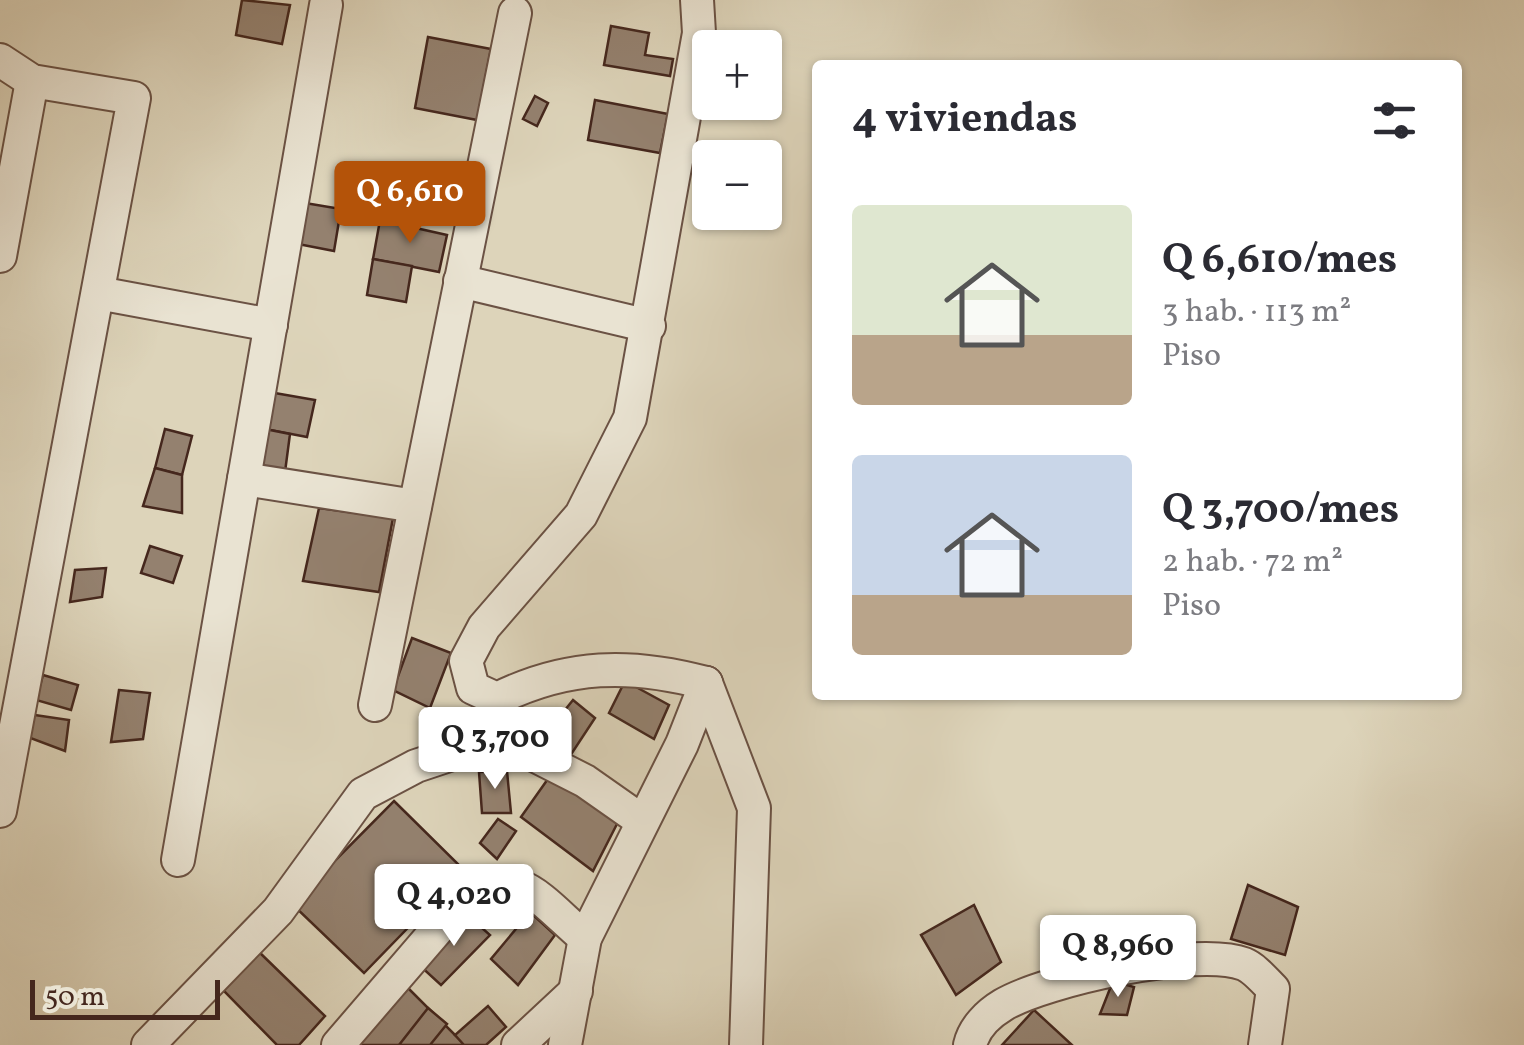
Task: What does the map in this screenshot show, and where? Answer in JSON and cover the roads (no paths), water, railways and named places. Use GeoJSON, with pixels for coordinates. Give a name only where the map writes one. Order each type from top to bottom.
{"type":"FeatureCollection","features":[{"type":"Feature","properties":{"kind":"street"},"geometry":{"type":"LineString","coordinates":[[698,0],[699,33],[630,418],[580,515],[484,626],[466,661],[473,688],[497,700],[532,682],[590,670],[653,668],[706,683]]}},
{"type":"Feature","properties":{"kind":"street"},"geometry":{"type":"LineString","coordinates":[[178,860],[326,5]]}},
{"type":"Feature","properties":{"kind":"street"},"geometry":{"type":"LineString","coordinates":[[375,705],[515,13]]}},
{"type":"Feature","properties":{"kind":"street"},"geometry":{"type":"LineString","coordinates":[[0,60],[32,81],[134,98],[0,812]]}},
{"type":"Feature","properties":{"kind":"street"},"geometry":{"type":"LineString","coordinates":[[0,256],[32,81]]}},
{"type":"Feature","properties":{"kind":"street"},"geometry":{"type":"LineString","coordinates":[[460,282],[649,326]]}},
{"type":"Feature","properties":{"kind":"street"},"geometry":{"type":"LineString","coordinates":[[98,293],[271,325]]}},
{"type":"Feature","properties":{"kind":"street"},"geometry":{"type":"LineString","coordinates":[[244,479],[415,506]]}},
{"type":"Feature","properties":{"kind":"street"},"geometry":{"type":"LineString","coordinates":[[565,1045],[585,938],[682,744],[706,683]]}},
{"type":"Feature","properties":{"kind":"street"},"geometry":{"type":"LineString","coordinates":[[706,683],[754,808],[746,1045]]}},
{"type":"Feature","properties":{"kind":"street"},"geometry":{"type":"LineString","coordinates":[[148,1045],[278,911],[363,794],[416,766],[464,750],[528,752],[585,781],[642,821]]}},
{"type":"Feature","properties":{"kind":"street"},"geometry":{"type":"LineString","coordinates":[[338,1045],[466,896],[488,880],[514,880],[585,938]]}},
{"type":"Feature","properties":{"kind":"street"},"geometry":{"type":"LineString","coordinates":[[970,1045],[973,1030],[1004,1004],[1107,971],[1197,958],[1245,964],[1273,988],[1265,1045]]}},
{"type":"Feature","properties":{"kind":"street"},"geometry":{"type":"LineString","coordinates":[[518,1045],[576,991]]}}]}
